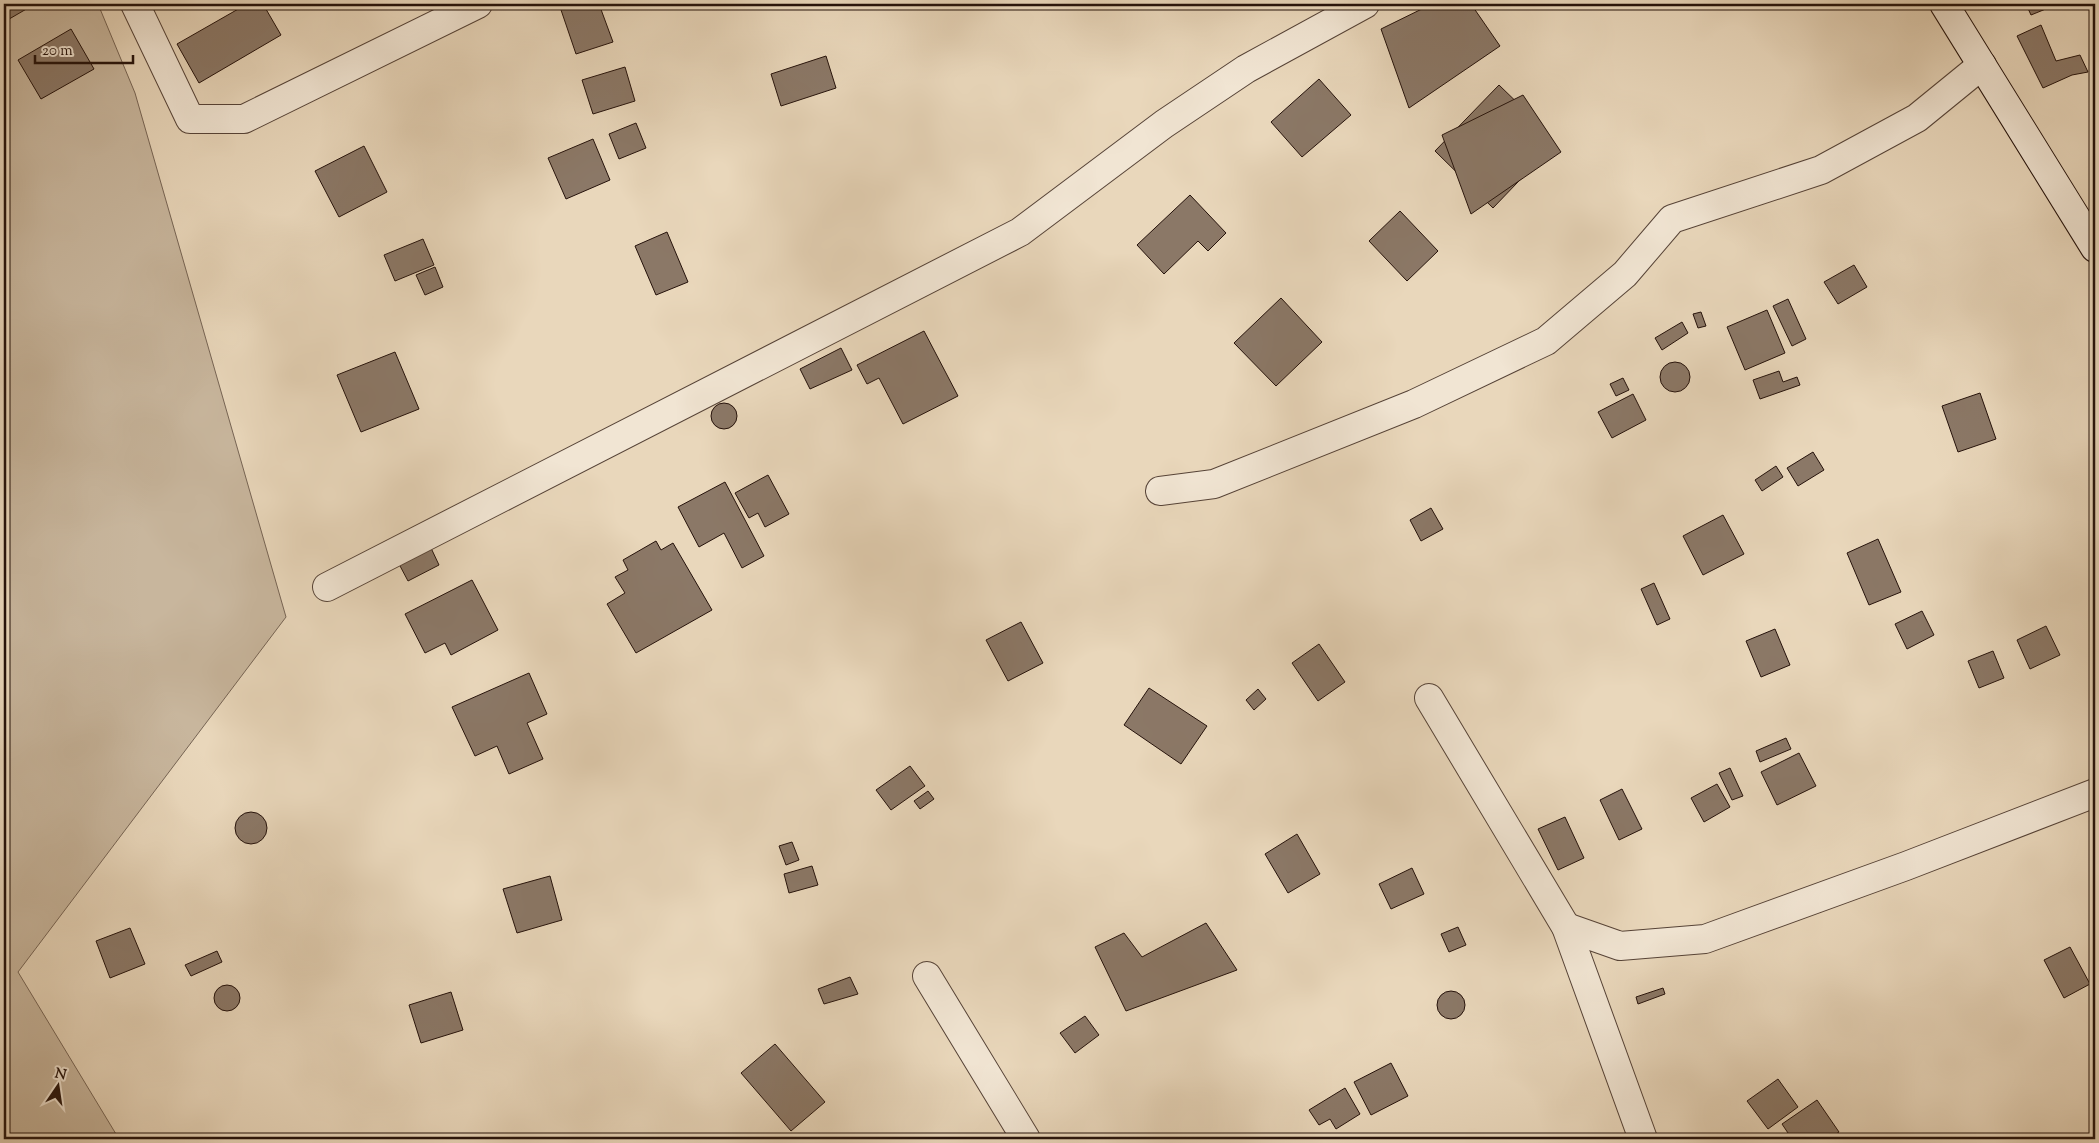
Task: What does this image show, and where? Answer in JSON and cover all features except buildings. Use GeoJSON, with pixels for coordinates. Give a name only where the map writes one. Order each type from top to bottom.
{"type":"FeatureCollection","features":[{"type":"Feature","properties":{"kind":"street"},"geometry":{"type":"LineString","coordinates":[[135,4],[190,119],[244,119],[478,4]]}},
{"type":"Feature","properties":{"kind":"street"},"geometry":{"type":"LineString","coordinates":[[327,587],[1020,232],[1164,124],[1246,69],[1365,4]]}},
{"type":"Feature","properties":{"kind":"street"},"geometry":{"type":"LineString","coordinates":[[1944,4],[2095,248]]}},
{"type":"Feature","properties":{"kind":"street"},"geometry":{"type":"LineString","coordinates":[[1160,491],[1214,484],[1414,404],[1546,341],[1625,274],[1672,219],[1820,170],[1917,118],[1982,65]]}},
{"type":"Feature","properties":{"kind":"street"},"geometry":{"type":"LineString","coordinates":[[1428,698],[1566,927],[1643,1139]]}},
{"type":"Feature","properties":{"kind":"street"},"geometry":{"type":"LineString","coordinates":[[1566,927],[1620,946],[1705,939],[1906,866],[2095,793]]}},
{"type":"Feature","properties":{"kind":"street"},"geometry":{"type":"LineString","coordinates":[[928,976],[1026,1139]]}},
{"type":"Feature","properties":{"kind":"shaded area"},"geometry":{"type":"Polygon","coordinates":[[[4,4],[98,4],[135,93],[286,617],[18,972],[119,1139],[4,1139],[4,4]]]}}]}
